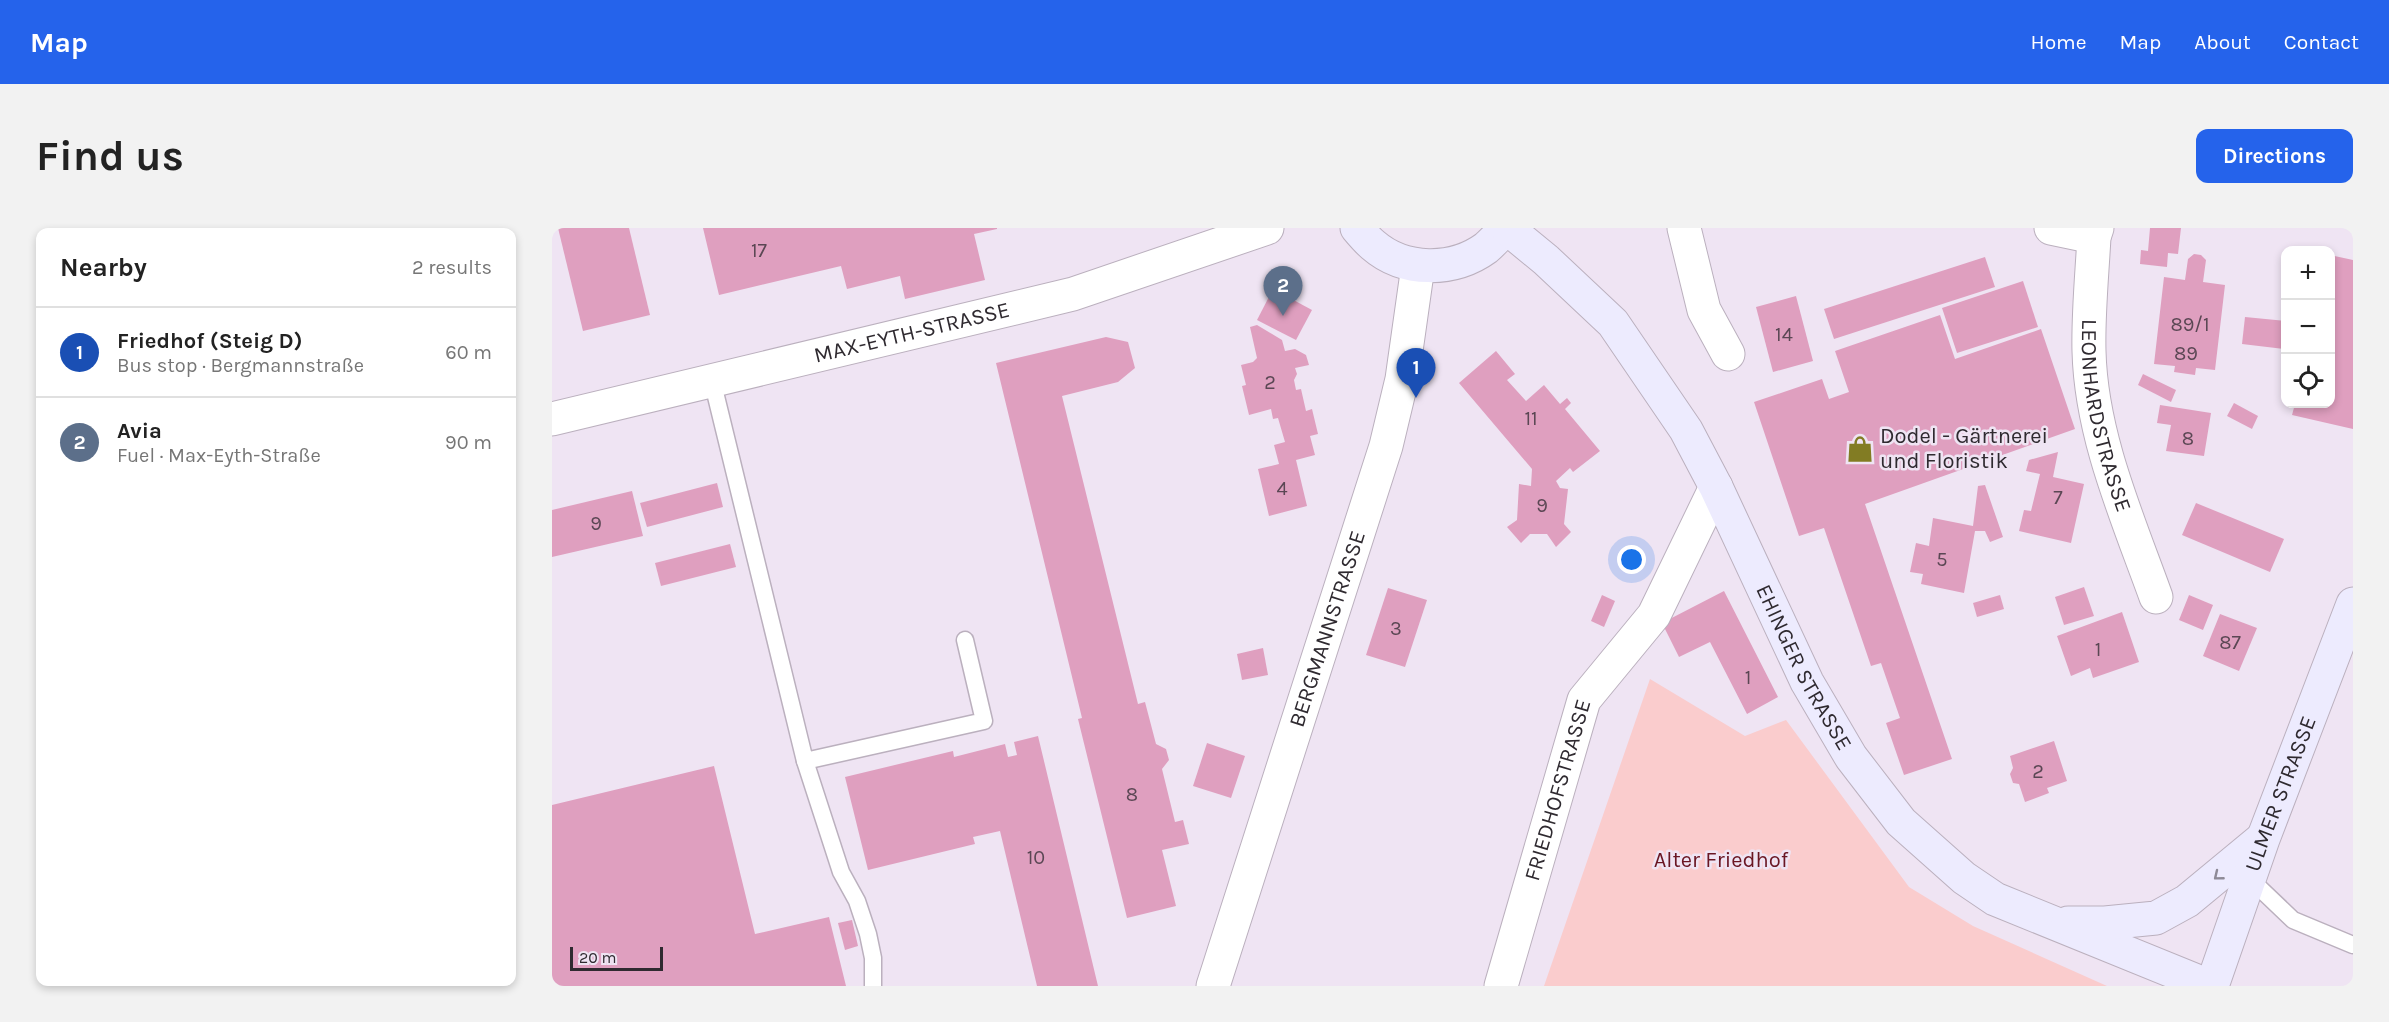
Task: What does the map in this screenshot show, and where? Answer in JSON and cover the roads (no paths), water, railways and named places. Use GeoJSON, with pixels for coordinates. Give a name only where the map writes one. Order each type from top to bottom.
{"type":"FeatureCollection","features":[{"type":"Feature","properties":{"kind":"main road"},"geometry":{"type":"LineString","coordinates":[[1357,228],[1380,250],[1394,258],[1418,266],[1442,266],[1466,260],[1486,248],[1506,228]]}},
{"type":"Feature","properties":{"kind":"main road","name":"EHINGER STRASSE"},"geometry":{"type":"LineString","coordinates":[[1506,228],[1613,323],[1686,430],[1716,487],[1807,682],[1851,757],[1901,822],[1964,878],[1995,899],[2210,986]]}},
{"type":"Feature","properties":{"kind":"main road","name":"ULMER STRASSE"},"geometry":{"type":"LineString","coordinates":[[2210,986],[2263,838],[2353,604]]}},
{"type":"Feature","properties":{"kind":"main road"},"geometry":{"type":"LineString","coordinates":[[2051,923],[2105,923],[2156,918],[2187,901],[2263,838]]}},
{"type":"Feature","properties":{"kind":"street","name":"MAX-EYTH-STRASSE"},"geometry":{"type":"LineString","coordinates":[[552,419],[1073,294],[1267,228]]}},
{"type":"Feature","properties":{"kind":"street"},"geometry":{"type":"LineString","coordinates":[[1684,228],[1704,310],[1728,354]]}},
{"type":"Feature","properties":{"kind":"street"},"geometry":{"type":"LineString","coordinates":[[2051,228],[2096,233]]}},
{"type":"Feature","properties":{"kind":"street","name":"LEONHARDSTRASSE"},"geometry":{"type":"LineString","coordinates":[[2096,233],[2089,351],[2094,401],[2107,454],[2156,597]]}},
{"type":"Feature","properties":{"kind":"street","name":"BERGMANNSTRASSE"},"geometry":{"type":"LineString","coordinates":[[1213,986],[1386,447],[1402,379],[1418,266]]}},
{"type":"Feature","properties":{"kind":"street","name":"FRIEDHOFSTRASSE"},"geometry":{"type":"LineString","coordinates":[[1501,986],[1584,700],[1654,615],[1716,487]]}},
{"type":"Feature","properties":{"kind":"lane"},"geometry":{"type":"LineString","coordinates":[[712,380],[805,761],[841,872],[856,901],[868,934],[873,958],[873,986]]}},
{"type":"Feature","properties":{"kind":"lane"},"geometry":{"type":"LineString","coordinates":[[805,761],[984,721],[965,640]]}},
{"type":"Feature","properties":{"kind":"lane"},"geometry":{"type":"LineString","coordinates":[[2249,878],[2293,920],[2353,945]]}},
{"type":"Feature","properties":{"kind":"place","name":"Avia"},"geometry":{"type":"Point","coordinates":[1283,316]}},
{"type":"Feature","properties":{"kind":"place","name":"Friedhof (Steig D)"},"geometry":{"type":"Point","coordinates":[1416,398]}},
{"type":"Feature","properties":{"kind":"place","name":"Dodel - Gärtnerei und Floristik"},"geometry":{"type":"Point","coordinates":[1860,449]}},
{"type":"Feature","properties":{"kind":"park label","name":"Alter Friedhof"},"geometry":{"type":"Point","coordinates":[1721,860]}}]}
